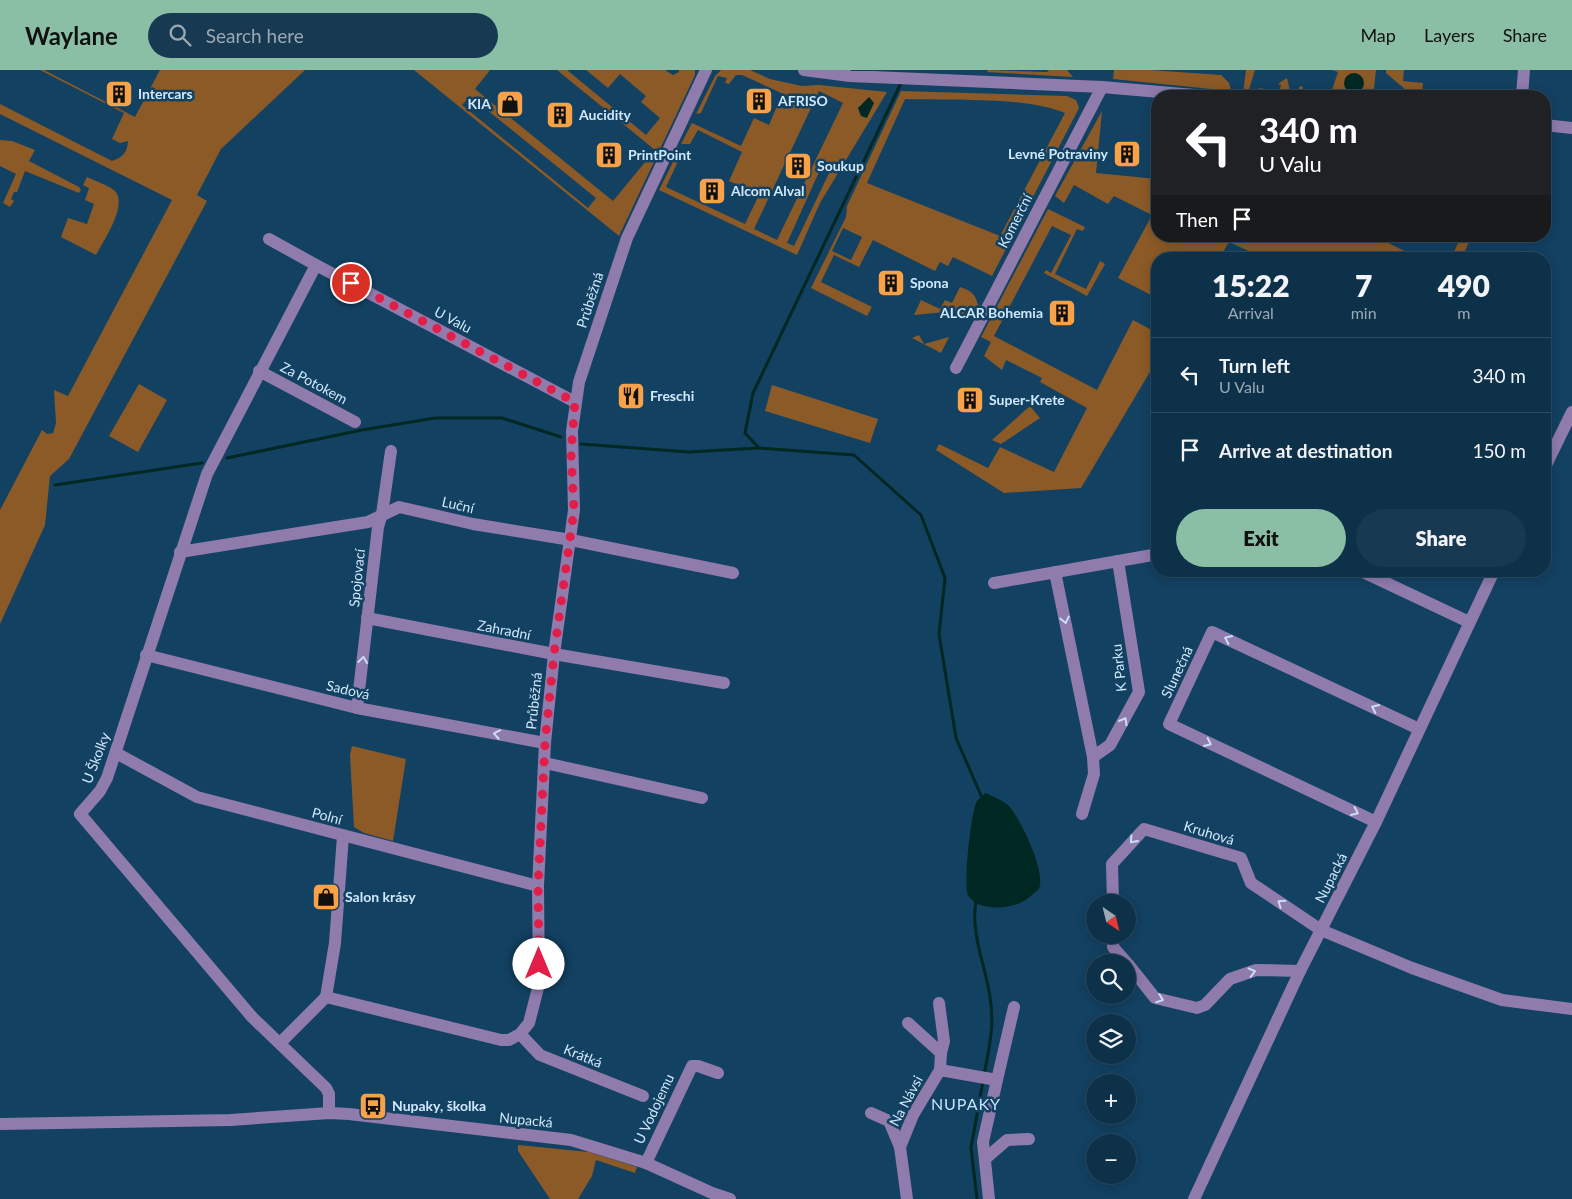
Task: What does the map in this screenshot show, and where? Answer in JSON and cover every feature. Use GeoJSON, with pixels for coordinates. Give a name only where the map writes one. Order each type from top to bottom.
{"type":"FeatureCollection","features":[{"type":"Feature","properties":{"kind":"street","name":"Průběžná"},"geometry":{"type":"LineString","coordinates":[[520,1034],[529,1023],[539,984],[538,886],[545,743],[554,654],[574,510],[572,431],[575,402],[579,382],[620,255],[706,70]]}},
{"type":"Feature","properties":{"kind":"street"},"geometry":{"type":"LineString","coordinates":[[804,70],[856,76],[1102,87],[1151,91]]}},
{"type":"Feature","properties":{"kind":"street"},"geometry":{"type":"LineString","coordinates":[[1522,90],[1524,70]]}},
{"type":"Feature","properties":{"kind":"street","name":"Komerční"},"geometry":{"type":"LineString","coordinates":[[956,368],[1102,87]]}},
{"type":"Feature","properties":{"kind":"street"},"geometry":{"type":"LineString","coordinates":[[1551,126],[1572,128]]}},
{"type":"Feature","properties":{"kind":"street","name":"U Valu"},"geometry":{"type":"LineString","coordinates":[[269,239],[575,402]]}},
{"type":"Feature","properties":{"kind":"street"},"geometry":{"type":"LineString","coordinates":[[259,371],[316,265]]}},
{"type":"Feature","properties":{"kind":"street","name":"Za Potokem"},"geometry":{"type":"LineString","coordinates":[[259,371],[356,422]]}},
{"type":"Feature","properties":{"kind":"street","name":"U Školky"},"geometry":{"type":"LineString","coordinates":[[259,371],[207,474],[146,655],[116,753],[100,791],[80,814],[252,1017],[280,1043]]}},
{"type":"Feature","properties":{"kind":"street"},"geometry":{"type":"LineString","coordinates":[[1551,455],[1572,412]]}},
{"type":"Feature","properties":{"kind":"street","name":"Spojovací"},"geometry":{"type":"LineString","coordinates":[[357,708],[378,527],[382,514],[391,451]]}},
{"type":"Feature","properties":{"kind":"street","name":"Luční"},"geometry":{"type":"LineString","coordinates":[[180,552],[363,523],[398,507],[474,524],[571,540],[732,573]]}},
{"type":"Feature","properties":{"kind":"street"},"geometry":{"type":"LineString","coordinates":[[994,583],[1151,555]]}},
{"type":"Feature","properties":{"kind":"street","name":"K Parku"},"geometry":{"type":"LineString","coordinates":[[1093,757],[1110,745],[1139,692],[1118,561]]}},
{"type":"Feature","properties":{"kind":"street"},"geometry":{"type":"LineString","coordinates":[[1055,572],[1093,757],[1094,774],[1082,814]]}},
{"type":"Feature","properties":{"kind":"street"},"geometry":{"type":"LineString","coordinates":[[1374,577],[1470,622]]}},
{"type":"Feature","properties":{"kind":"street","name":"Nupacká"},"geometry":{"type":"LineString","coordinates":[[1194,1199],[1300,971],[1376,822],[1491,577]]}},
{"type":"Feature","properties":{"kind":"street","name":"Zahradní"},"geometry":{"type":"LineString","coordinates":[[368,618],[554,654],[724,683]]}},
{"type":"Feature","properties":{"kind":"street","name":"Slunečná"},"geometry":{"type":"LineString","coordinates":[[1376,822],[1168,724],[1212,632],[1419,729]]}},
{"type":"Feature","properties":{"kind":"street","name":"Sadová"},"geometry":{"type":"LineString","coordinates":[[146,655],[357,708],[545,743]]}},
{"type":"Feature","properties":{"kind":"street","name":"Polní"},"geometry":{"type":"LineString","coordinates":[[116,753],[197,797],[538,886]]}},
{"type":"Feature","properties":{"kind":"street"},"geometry":{"type":"LineString","coordinates":[[545,763],[702,798]]}},
{"type":"Feature","properties":{"kind":"street","name":"Kruhová"},"geometry":{"type":"LineString","coordinates":[[1113,894],[1112,864],[1144,829],[1241,858],[1251,883],[1322,930]]}},
{"type":"Feature","properties":{"kind":"street"},"geometry":{"type":"LineString","coordinates":[[329,1113],[329,1094],[326,1088],[280,1043],[326,997],[334,944],[343,836]]}},
{"type":"Feature","properties":{"kind":"street"},"geometry":{"type":"LineString","coordinates":[[1322,930],[1412,968],[1502,1000],[1572,1009]]}},
{"type":"Feature","properties":{"kind":"street"},"geometry":{"type":"LineString","coordinates":[[1136,974],[1155,998],[1197,1008],[1205,1005],[1230,979],[1256,970],[1300,971]]}},
{"type":"Feature","properties":{"kind":"street"},"geometry":{"type":"LineString","coordinates":[[326,997],[501,1040],[509,1040],[520,1034]]}},
{"type":"Feature","properties":{"kind":"street","name":"Na Návsi"},"geometry":{"type":"LineString","coordinates":[[900,1147],[913,1115],[940,1070],[940,1053],[944,1041],[939,1004]]}},
{"type":"Feature","properties":{"kind":"street"},"geometry":{"type":"LineString","coordinates":[[989,1199],[983,1142],[994,1080],[1014,1007]]}},
{"type":"Feature","properties":{"kind":"street"},"geometry":{"type":"LineString","coordinates":[[908,1023],[940,1053]]}},
{"type":"Feature","properties":{"kind":"street","name":"Krátká"},"geometry":{"type":"LineString","coordinates":[[520,1034],[540,1055],[643,1096]]}},
{"type":"Feature","properties":{"kind":"street","name":"U Vodojemu"},"geometry":{"type":"LineString","coordinates":[[646,1163],[692,1066],[698,1066],[718,1073]]}},
{"type":"Feature","properties":{"kind":"street","name":"Na Návsi"},"geometry":{"type":"LineString","coordinates":[[940,1070],[994,1080]]}},
{"type":"Feature","properties":{"kind":"street","name":"Na Návsi"},"geometry":{"type":"LineString","coordinates":[[871,1112],[889,1121],[900,1147],[907,1199]]}},
{"type":"Feature","properties":{"kind":"street","name":"Nupacká"},"geometry":{"type":"LineString","coordinates":[[0,1124],[230,1120],[329,1113],[571,1140],[646,1163],[712,1193],[730,1199]]}},
{"type":"Feature","properties":{"kind":"street"},"geometry":{"type":"LineString","coordinates":[[985,1160],[1007,1140],[1029,1139]]}},
{"type":"Feature","properties":{"kind":"shaded area"},"geometry":{"type":"Polygon","coordinates":[[[40,70],[44,70],[135,117],[160,70],[305,70],[221,149],[197,195],[207,201],[69,459],[50,476],[45,525],[0,624],[0,510],[42,430],[47,434],[53,433],[56,423],[54,390],[68,396],[172,200],[0,114],[0,104],[112,161],[124,154],[128,141],[120,143],[112,139],[124,113],[40,70]]]}},
{"type":"Feature","properties":{"kind":"shaded area"},"geometry":{"type":"Polygon","coordinates":[[[414,70],[490,70],[475,89],[613,201],[655,150],[557,70],[567,70],[646,135],[660,118],[641,102],[646,96],[620,74],[608,88],[586,70],[665,70],[673,75],[679,72],[679,70],[695,70],[695,75],[619,236],[414,70]],[[470,96],[462,105],[588,208],[596,198],[470,96]]]}},
{"type":"Feature","properties":{"kind":"shaded area"},"geometry":{"type":"Polygon","coordinates":[[[721,70],[750,70],[770,79],[802,86],[819,85],[887,92],[820,203],[797,255],[659,190],[676,156],[680,157],[666,187],[745,224],[759,195],[729,181],[742,152],[698,130],[690,144],[681,144],[692,123],[741,146],[754,118],[769,125],[777,106],[785,109],[790,97],[742,75],[736,75],[729,84],[725,83],[727,78],[718,76],[701,113],[696,114],[715,76],[721,70]],[[819,91],[754,229],[777,240],[843,103],[819,91]],[[824,161],[787,243],[794,246],[833,165],[824,161]]]}},
{"type":"Feature","properties":{"kind":"shaded area"},"geometry":{"type":"Polygon","coordinates":[[[988,70],[1047,72],[1049,70],[1067,70],[1073,77],[987,72],[988,70]]]}},
{"type":"Feature","properties":{"kind":"shaded area"},"geometry":{"type":"Polygon","coordinates":[[[1114,70],[1150,70],[1221,75],[1229,83],[1231,90],[1221,90],[1113,79],[1114,70]]]}},
{"type":"Feature","properties":{"kind":"shaded area"},"geometry":{"type":"Polygon","coordinates":[[[1246,70],[1255,70],[1249,90],[1243,90],[1246,70]]]}},
{"type":"Feature","properties":{"kind":"shaded area"},"geometry":{"type":"Polygon","coordinates":[[[1332,70],[1376,70],[1373,90],[1332,90],[1338,72],[1332,70]]]}},
{"type":"Feature","properties":{"kind":"shaded area"},"geometry":{"type":"Polygon","coordinates":[[[1386,70],[1404,70],[1403,81],[1423,83],[1422,90],[1406,90],[1386,73],[1386,70]]]}},
{"type":"Feature","properties":{"kind":"shaded area"},"geometry":{"type":"Polygon","coordinates":[[[1350,74],[1358,74],[1364,83],[1361,90],[1347,90],[1345,87],[1345,79],[1350,74]]]}},
{"type":"Feature","properties":{"kind":"shaded area"},"geometry":{"type":"Polygon","coordinates":[[[1287,78],[1290,90],[1280,90],[1281,85],[1278,84],[1287,78]]]}},
{"type":"Feature","properties":{"kind":"shaded area"},"geometry":{"type":"Polygon","coordinates":[[[901,91],[1067,96],[1076,100],[1079,108],[992,276],[953,257],[948,266],[940,262],[935,271],[873,240],[859,267],[834,255],[821,282],[872,307],[867,316],[811,288],[846,217],[847,206],[901,91]],[[905,99],[867,183],[1000,236],[1065,113],[1029,104],[987,100],[905,99]],[[843,228],[832,251],[851,260],[862,237],[843,228]]]}},
{"type":"Feature","properties":{"kind":"shaded area"},"geometry":{"type":"Polygon","coordinates":[[[869,97],[874,103],[867,118],[861,116],[858,108],[869,97]]]}},
{"type":"Feature","properties":{"kind":"shaded area"},"geometry":{"type":"Polygon","coordinates":[[[1102,111],[1096,173],[1151,178],[1151,214],[1114,196],[1108,204],[1074,185],[1064,203],[1055,196],[1102,111]]]}},
{"type":"Feature","properties":{"kind":"shaded area"},"geometry":{"type":"Polygon","coordinates":[[[0,140],[12,141],[35,150],[29,161],[79,187],[81,190],[79,193],[25,171],[17,192],[14,192],[11,199],[14,201],[10,207],[3,203],[16,174],[0,166],[0,140]]]}},
{"type":"Feature","properties":{"kind":"shaded area"},"geometry":{"type":"Polygon","coordinates":[[[87,177],[115,191],[119,205],[109,232],[96,255],[61,237],[68,218],[87,224],[94,204],[85,200],[89,188],[83,185],[87,177]]]}},
{"type":"Feature","properties":{"kind":"shaded area"},"geometry":{"type":"Polygon","coordinates":[[[1048,209],[1085,227],[1083,231],[1077,229],[1055,274],[1086,289],[1100,261],[1105,264],[1087,296],[1044,273],[1046,270],[1051,273],[1071,235],[1052,226],[994,336],[1097,390],[1133,320],[1151,330],[1151,370],[1081,488],[1004,493],[936,450],[939,444],[988,468],[1000,447],[1054,472],[1087,408],[1040,382],[1042,378],[1006,360],[1002,370],[984,356],[991,342],[981,337],[1048,209]]]}},
{"type":"Feature","properties":{"kind":"shaded area"},"geometry":{"type":"Polygon","coordinates":[[[1151,217],[1151,242],[1229,242],[1223,252],[1151,252],[1151,295],[1118,278],[1151,217]]]}},
{"type":"Feature","properties":{"kind":"shaded area"},"geometry":{"type":"Polygon","coordinates":[[[1229,242],[1386,242],[1407,252],[1251,252],[1229,242]]]}},
{"type":"Feature","properties":{"kind":"shaded area"},"geometry":{"type":"Polygon","coordinates":[[[1458,242],[1469,242],[1464,252],[1454,252],[1458,242]]]}},
{"type":"Feature","properties":{"kind":"shaded area"},"geometry":{"type":"Polygon","coordinates":[[[960,287],[972,293],[977,301],[978,305],[971,317],[959,318],[945,312],[914,315],[921,300],[940,309],[945,300],[952,303],[960,287]]]}},
{"type":"Feature","properties":{"kind":"shaded area"},"geometry":{"type":"Polygon","coordinates":[[[919,335],[924,344],[949,337],[941,353],[912,338],[919,335]]]}},
{"type":"Feature","properties":{"kind":"shaded area"},"geometry":{"type":"Polygon","coordinates":[[[139,384],[167,400],[138,452],[109,436],[139,384]]]}},
{"type":"Feature","properties":{"kind":"shaded area"},"geometry":{"type":"Polygon","coordinates":[[[772,385],[878,419],[870,443],[765,411],[772,385]]]}},
{"type":"Feature","properties":{"kind":"shaded area"},"geometry":{"type":"Polygon","coordinates":[[[1030,406],[1040,418],[1001,444],[992,440],[1030,406]]]}},
{"type":"Feature","properties":{"kind":"shaded area"},"geometry":{"type":"Polygon","coordinates":[[[352,746],[406,759],[393,841],[364,833],[354,827],[350,755],[352,746]]]}},
{"type":"Feature","properties":{"kind":"shaded area"},"geometry":{"type":"Polygon","coordinates":[[[986,793],[1010,807],[1032,847],[1039,871],[1039,889],[1020,903],[1007,907],[984,906],[972,900],[968,895],[966,878],[972,818],[977,801],[986,793]]]}},
{"type":"Feature","properties":{"kind":"shaded area"},"geometry":{"type":"Polygon","coordinates":[[[518,1145],[589,1152],[637,1167],[635,1173],[596,1160],[592,1176],[578,1199],[550,1199],[518,1151],[518,1145]]]}},
{"type":"Feature","properties":{"kind":"waterway"},"geometry":{"type":"LineString","coordinates":[[902,81],[753,393],[745,433],[759,448],[854,455],[921,515],[945,578],[939,634],[956,738],[983,800]]}},
{"type":"Feature","properties":{"kind":"waterway"},"geometry":{"type":"LineString","coordinates":[[227,458],[362,430],[435,418],[502,418],[561,437]]}},
{"type":"Feature","properties":{"kind":"waterway"},"geometry":{"type":"LineString","coordinates":[[581,444],[689,452],[759,448]]}},
{"type":"Feature","properties":{"kind":"waterway"},"geometry":{"type":"LineString","coordinates":[[55,485],[202,463]]}},
{"type":"Feature","properties":{"kind":"waterway"},"geometry":{"type":"LineString","coordinates":[[976,901],[975,925],[988,986],[992,1017],[991,1036],[984,1075]]}},
{"type":"Feature","properties":{"kind":"waterway"},"geometry":{"type":"LineString","coordinates":[[977,1199],[971,1148],[983,1081]]}},
{"type":"Feature","properties":{"kind":"place","name":"Intercars"},"geometry":{"type":"Point","coordinates":[119,94]}},
{"type":"Feature","properties":{"kind":"place","name":"AFRISO"},"geometry":{"type":"Point","coordinates":[759,101]}},
{"type":"Feature","properties":{"kind":"place","name":"KIA"},"geometry":{"type":"Point","coordinates":[510,104]}},
{"type":"Feature","properties":{"kind":"place","name":"Aucidity"},"geometry":{"type":"Point","coordinates":[560,115]}},
{"type":"Feature","properties":{"kind":"place","name":"Levné Potraviny"},"geometry":{"type":"Point","coordinates":[1127,154]}},
{"type":"Feature","properties":{"kind":"place","name":"PrintPoint"},"geometry":{"type":"Point","coordinates":[609,155]}},
{"type":"Feature","properties":{"kind":"place","name":"Soukup"},"geometry":{"type":"Point","coordinates":[798,166]}},
{"type":"Feature","properties":{"kind":"place","name":"Alcom Alval"},"geometry":{"type":"Point","coordinates":[712,191]}},
{"type":"Feature","properties":{"kind":"place","name":"Spona"},"geometry":{"type":"Point","coordinates":[891,283]}},
{"type":"Feature","properties":{"kind":"place","name":"ALCAR Bohemia"},"geometry":{"type":"Point","coordinates":[1062,313]}},
{"type":"Feature","properties":{"kind":"place","name":"Freschi"},"geometry":{"type":"Point","coordinates":[631,396]}},
{"type":"Feature","properties":{"kind":"place","name":"Super-Krete"},"geometry":{"type":"Point","coordinates":[970,400]}},
{"type":"Feature","properties":{"kind":"place","name":"Salon krásy"},"geometry":{"type":"Point","coordinates":[326,897]}},
{"type":"Feature","properties":{"kind":"place","name":"Nupaky, školka"},"geometry":{"type":"Point","coordinates":[373,1106]}},
{"type":"Feature","properties":{"kind":"district","name":"NUPAKY"},"geometry":{"type":"Point","coordinates":[966,1104]}},
{"type":"Feature","properties":{"kind":"route"},"geometry":{"type":"LineString","coordinates":[[351,283],[575,402],[571,453],[574,510],[554,654],[545,743],[538,886],[539,964]]}}]}
